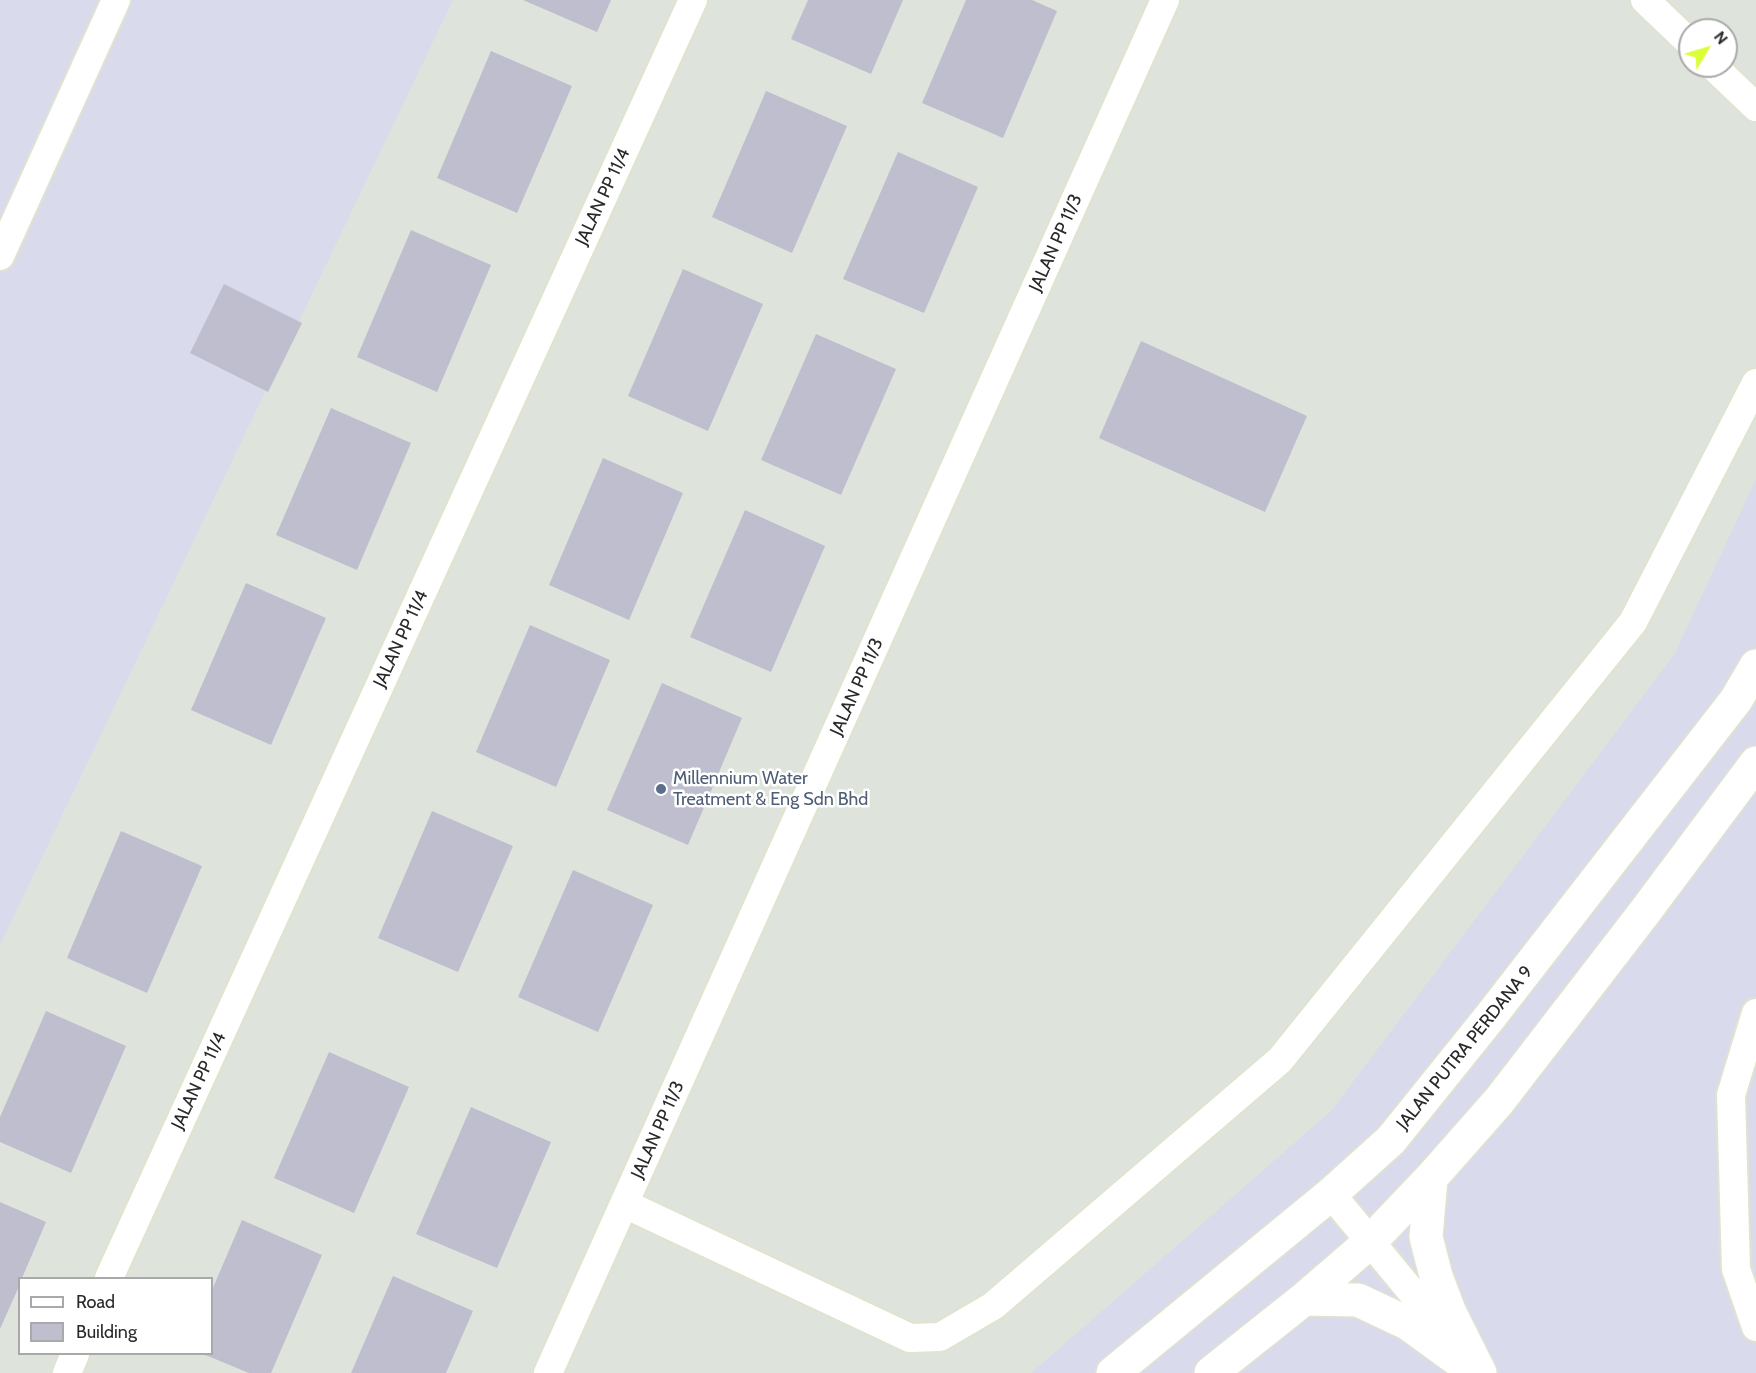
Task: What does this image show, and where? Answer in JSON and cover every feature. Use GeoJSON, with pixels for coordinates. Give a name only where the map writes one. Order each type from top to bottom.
{"type":"FeatureCollection","features":[{"type":"Feature","properties":{"kind":"street"},"geometry":{"type":"LineString","coordinates":[[0,256],[116,0]]}},
{"type":"Feature","properties":{"kind":"street","name":"JALAN PP 11/4"},"geometry":{"type":"LineString","coordinates":[[109,1277],[693,0]]}},
{"type":"Feature","properties":{"kind":"street","name":"JALAN PP 11/3"},"geometry":{"type":"LineString","coordinates":[[548,1373],[1165,0]]}},
{"type":"Feature","properties":{"kind":"street"},"geometry":{"type":"LineString","coordinates":[[1645,0],[1678,32]]}},
{"type":"Feature","properties":{"kind":"street"},"geometry":{"type":"LineString","coordinates":[[1725,78],[1756,108]]}},
{"type":"Feature","properties":{"kind":"street"},"geometry":{"type":"LineString","coordinates":[[626,1203],[910,1338],[940,1337],[993,1306],[1280,1060],[1633,622],[1756,382]]}},
{"type":"Feature","properties":{"kind":"street","name":"JALAN PUTRA PERDANA 9"},"geometry":{"type":"LineString","coordinates":[[1113,1373],[1331,1194],[1391,1140],[1490,1017],[1736,700],[1756,666]]}},
{"type":"Feature","properties":{"kind":"street"},"geometry":{"type":"LineString","coordinates":[[1211,1373],[1304,1299],[1370,1242],[1431,1178],[1499,1101],[1756,763]]}},
{"type":"Feature","properties":{"kind":"street"},"geometry":{"type":"LineString","coordinates":[[1756,1013],[1731,1095],[1736,1269],[1756,1327]]}},
{"type":"Feature","properties":{"kind":"street"},"geometry":{"type":"LineString","coordinates":[[1431,1178],[1426,1237],[1436,1276],[1450,1313],[1478,1373]]}},
{"type":"Feature","properties":{"kind":"street"},"geometry":{"type":"LineString","coordinates":[[1331,1194],[1478,1373]]}},
{"type":"Feature","properties":{"kind":"street"},"geometry":{"type":"LineString","coordinates":[[1304,1299],[1358,1300],[1407,1323],[1478,1373]]}},
{"type":"Feature","properties":{"kind":"street"},"geometry":{"type":"LineString","coordinates":[[67,1373],[74,1355]]}},
{"type":"Feature","properties":{"kind":"shaded area"},"geometry":{"type":"Polygon","coordinates":[[[453,0],[1756,0],[1756,479],[1675,653],[1331,1111],[1031,1373],[0,1373],[0,945],[453,0]]]}},
{"type":"Feature","properties":{"kind":"building"},"geometry":{"type":"Polygon","coordinates":[[[523,0],[611,0],[597,32],[523,0]]]}},
{"type":"Feature","properties":{"kind":"building"},"geometry":{"type":"Polygon","coordinates":[[[808,0],[903,0],[871,74],[791,39],[808,0]]]}},
{"type":"Feature","properties":{"kind":"building"},"geometry":{"type":"Polygon","coordinates":[[[966,0],[1032,0],[1057,11],[1003,138],[922,103],[966,0]]]}},
{"type":"Feature","properties":{"kind":"building"},"geometry":{"type":"Polygon","coordinates":[[[491,51],[572,86],[517,213],[437,178],[491,51]]]}},
{"type":"Feature","properties":{"kind":"building"},"geometry":{"type":"Polygon","coordinates":[[[766,91],[847,126],[792,253],[712,217],[766,91]]]}},
{"type":"Feature","properties":{"kind":"building"},"geometry":{"type":"Polygon","coordinates":[[[898,152],[978,187],[924,313],[843,279],[898,152]]]}},
{"type":"Feature","properties":{"kind":"building"},"geometry":{"type":"Polygon","coordinates":[[[411,230],[491,265],[437,392],[357,357],[411,230]]]}},
{"type":"Feature","properties":{"kind":"building"},"geometry":{"type":"Polygon","coordinates":[[[683,269],[763,304],[708,431],[628,396],[683,269]]]}},
{"type":"Feature","properties":{"kind":"building"},"geometry":{"type":"Polygon","coordinates":[[[224,284],[302,323],[268,392],[190,353],[224,284]]]}},
{"type":"Feature","properties":{"kind":"building"},"geometry":{"type":"Polygon","coordinates":[[[816,334],[896,369],[841,495],[761,460],[816,334]]]}},
{"type":"Feature","properties":{"kind":"building"},"geometry":{"type":"Polygon","coordinates":[[[1141,341],[1307,416],[1265,512],[1099,438],[1141,341]]]}},
{"type":"Feature","properties":{"kind":"building"},"geometry":{"type":"Polygon","coordinates":[[[331,408],[411,443],[357,570],[276,535],[331,408]]]}},
{"type":"Feature","properties":{"kind":"building"},"geometry":{"type":"Polygon","coordinates":[[[603,458],[683,493],[629,620],[549,585],[603,458]]]}},
{"type":"Feature","properties":{"kind":"building"},"geometry":{"type":"Polygon","coordinates":[[[745,510],[825,546],[771,672],[690,637],[745,510]]]}},
{"type":"Feature","properties":{"kind":"building"},"geometry":{"type":"Polygon","coordinates":[[[246,583],[326,618],[271,745],[191,710],[246,583]]]}},
{"type":"Feature","properties":{"kind":"building"},"geometry":{"type":"Polygon","coordinates":[[[530,625],[610,660],[556,787],[476,752],[530,625]]]}},
{"type":"Feature","properties":{"kind":"building"},"geometry":{"type":"Polygon","coordinates":[[[662,683],[742,718],[688,845],[607,810],[662,683]]]}},
{"type":"Feature","properties":{"kind":"building"},"geometry":{"type":"Polygon","coordinates":[[[432,811],[513,846],[458,972],[378,938],[432,811]]]}},
{"type":"Feature","properties":{"kind":"building"},"geometry":{"type":"Polygon","coordinates":[[[121,831],[202,866],[147,993],[67,958],[121,831]]]}},
{"type":"Feature","properties":{"kind":"building"},"geometry":{"type":"Polygon","coordinates":[[[573,870],[653,905],[598,1032],[518,997],[573,870]]]}},
{"type":"Feature","properties":{"kind":"building"},"geometry":{"type":"Polygon","coordinates":[[[46,1011],[126,1046],[71,1173],[0,1142],[0,1117],[46,1011]]]}},
{"type":"Feature","properties":{"kind":"building"},"geometry":{"type":"Polygon","coordinates":[[[329,1052],[409,1087],[354,1213],[274,1178],[329,1052]]]}},
{"type":"Feature","properties":{"kind":"building"},"geometry":{"type":"Polygon","coordinates":[[[471,1107],[551,1142],[497,1268],[416,1234],[471,1107]]]}},
{"type":"Feature","properties":{"kind":"building"},"geometry":{"type":"Polygon","coordinates":[[[0,1202],[46,1222],[22,1277],[18,1277],[18,1288],[0,1329],[0,1202]]]}},
{"type":"Feature","properties":{"kind":"building"},"geometry":{"type":"Polygon","coordinates":[[[242,1220],[322,1255],[271,1373],[249,1373],[205,1355],[213,1355],[213,1288],[242,1220]]]}},
{"type":"Feature","properties":{"kind":"building"},"geometry":{"type":"Polygon","coordinates":[[[393,1276],[473,1311],[446,1373],[351,1373],[393,1276]]]}},
{"type":"Feature","properties":{"kind":"place","name":"Millennium Water Treatment & Eng Sdn Bhd"},"geometry":{"type":"Point","coordinates":[661,789]}}]}
